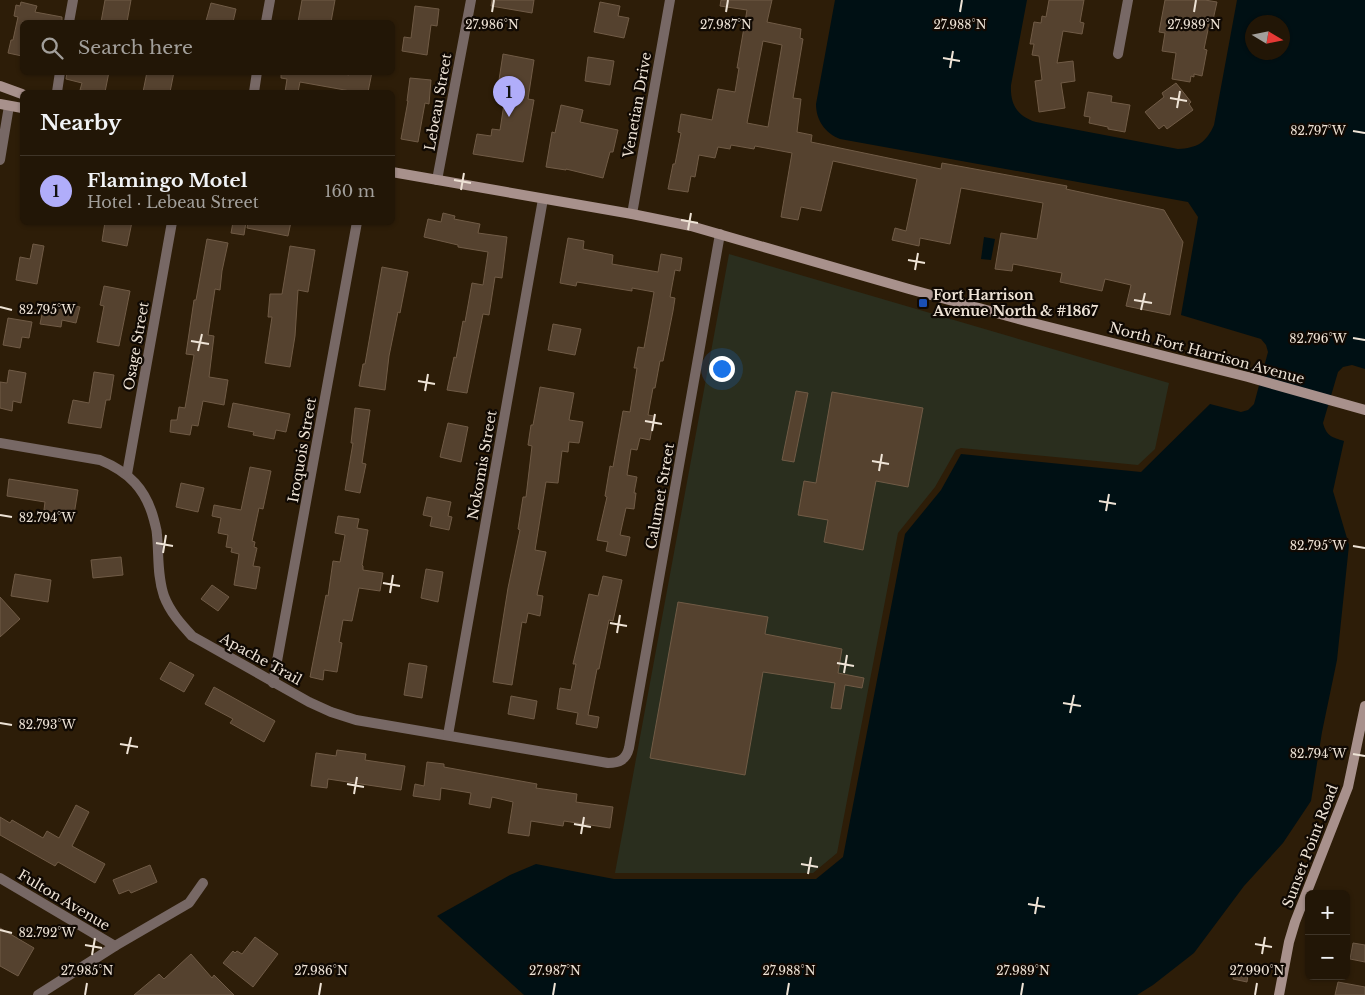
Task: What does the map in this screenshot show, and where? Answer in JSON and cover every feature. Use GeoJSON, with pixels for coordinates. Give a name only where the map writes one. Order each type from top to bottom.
{"type":"FeatureCollection","features":[{"type":"Feature","properties":{"kind":"main road"},"geometry":{"type":"LineString","coordinates":[[0,86],[20,93]]}},
{"type":"Feature","properties":{"kind":"main road"},"geometry":{"type":"LineString","coordinates":[[5,105],[20,108]]}},
{"type":"Feature","properties":{"kind":"main road","name":"North Fort Harrison Avenue"},"geometry":{"type":"LineString","coordinates":[[395,173],[691,226],[1037,324],[1248,376],[1365,410]]}},
{"type":"Feature","properties":{"kind":"main road","name":"Sunset Point Road"},"geometry":{"type":"LineString","coordinates":[[1279,995],[1289,942],[1295,922],[1348,787],[1365,706]]}},
{"type":"Feature","properties":{"kind":"street"},"geometry":{"type":"LineString","coordinates":[[69,20],[73,0]]}},
{"type":"Feature","properties":{"kind":"street"},"geometry":{"type":"LineString","coordinates":[[266,20],[270,0]]}},
{"type":"Feature","properties":{"kind":"street","name":"Lebeau Street"},"geometry":{"type":"LineString","coordinates":[[437,180],[471,0]]}},
{"type":"Feature","properties":{"kind":"street","name":"Venetian Drive"},"geometry":{"type":"LineString","coordinates":[[632,214],[670,0]]}},
{"type":"Feature","properties":{"kind":"street"},"geometry":{"type":"LineString","coordinates":[[1118,54],[1128,0]]}},
{"type":"Feature","properties":{"kind":"street"},"geometry":{"type":"LineString","coordinates":[[56,90],[59,75]]}},
{"type":"Feature","properties":{"kind":"street"},"geometry":{"type":"LineString","coordinates":[[254,90],[257,75]]}},
{"type":"Feature","properties":{"kind":"street"},"geometry":{"type":"LineString","coordinates":[[0,160],[5,105]]}},
{"type":"Feature","properties":{"kind":"street","name":"Nokomis Street"},"geometry":{"type":"LineString","coordinates":[[448,735],[543,199]]}},
{"type":"Feature","properties":{"kind":"street","name":"Osage Street"},"geometry":{"type":"LineString","coordinates":[[127,474],[171,225]]}},
{"type":"Feature","properties":{"kind":"street","name":"Iroquois Street"},"geometry":{"type":"LineString","coordinates":[[273,683],[356,225]]}},
{"type":"Feature","properties":{"kind":"street","name":"Calumet Street"},"geometry":{"type":"LineString","coordinates":[[622,760],[627,755],[631,739],[720,234]]}},
{"type":"Feature","properties":{"kind":"street","name":"Apache Trail"},"geometry":{"type":"LineString","coordinates":[[0,443],[100,460],[127,474],[140,488],[150,507],[157,532],[158,574],[171,611],[192,636],[273,683],[331,712],[356,720],[608,763],[616,763],[622,760]]}},
{"type":"Feature","properties":{"kind":"street","name":"Fulton Avenue"},"geometry":{"type":"LineString","coordinates":[[0,878],[114,946]]}},
{"type":"Feature","properties":{"kind":"street"},"geometry":{"type":"LineString","coordinates":[[38,995],[114,946],[189,903],[203,883]]}},
{"type":"Feature","properties":{"kind":"green space"},"geometry":{"type":"Polygon","coordinates":[[[729,254],[1169,383],[1155,449],[1138,465],[961,448],[956,450],[935,487],[898,533],[837,853],[813,873],[615,873],[729,254]]]}},
{"type":"Feature","properties":{"kind":"shaded area"},"geometry":{"type":"Polygon","coordinates":[[[835,0],[1027,0],[1011,85],[1013,103],[1019,113],[1036,122],[1178,149],[1196,146],[1208,136],[1214,125],[1237,0],[1365,0],[1365,369],[1352,365],[1343,367],[1338,372],[1323,423],[1330,436],[1344,441],[1333,491],[1349,545],[1337,660],[1322,732],[1311,801],[1283,843],[1244,886],[1194,953],[1137,995],[524,995],[437,916],[510,875],[536,864],[614,879],[816,879],[843,857],[905,534],[941,490],[961,454],[1141,472],[1210,404],[1241,412],[1248,410],[1254,404],[1268,352],[1266,345],[1261,339],[1181,315],[1198,217],[1188,202],[840,139],[826,130],[816,110],[835,0]]]}},
{"type":"Feature","properties":{"kind":"shaded area"},"geometry":{"type":"Polygon","coordinates":[[[984,237],[995,239],[991,260],[981,259],[984,237]]]}},
{"type":"Feature","properties":{"kind":"building"},"geometry":{"type":"Polygon","coordinates":[[[105,0],[131,0],[127,20],[101,20],[105,0]]]}},
{"type":"Feature","properties":{"kind":"building"},"geometry":{"type":"Polygon","coordinates":[[[302,0],[335,0],[331,20],[298,20],[302,0]]]}},
{"type":"Feature","properties":{"kind":"building"},"geometry":{"type":"Polygon","coordinates":[[[492,0],[534,0],[532,13],[491,6],[492,0]]]}},
{"type":"Feature","properties":{"kind":"building"},"geometry":{"type":"Polygon","coordinates":[[[721,0],[772,0],[767,22],[801,29],[800,38],[803,39],[793,98],[801,99],[797,132],[812,135],[811,142],[941,169],[942,163],[1067,186],[1066,189],[1164,210],[1183,242],[1170,315],[1126,306],[1131,285],[1105,279],[1102,291],[1060,282],[1062,273],[1013,264],[1012,271],[995,269],[1001,233],[1037,239],[1043,203],[961,188],[950,244],[920,238],[919,246],[892,240],[895,228],[906,231],[917,179],[833,161],[821,211],[801,207],[798,220],[781,217],[792,153],[755,146],[754,149],[731,145],[730,149],[718,147],[715,158],[699,155],[695,177],[691,176],[688,192],[668,189],[681,133],[678,132],[681,114],[712,120],[718,89],[735,92],[747,10],[720,6],[721,0]],[[763,41],[747,123],[768,127],[782,45],[763,41]]]}},
{"type":"Feature","properties":{"kind":"building"},"geometry":{"type":"Polygon","coordinates":[[[1049,0],[1084,0],[1080,22],[1084,23],[1082,34],[1063,31],[1057,63],[1073,61],[1075,81],[1061,83],[1065,108],[1039,112],[1035,81],[1042,80],[1039,56],[1032,55],[1034,44],[1030,44],[1034,22],[1041,23],[1042,16],[1046,17],[1049,0]]]}},
{"type":"Feature","properties":{"kind":"building"},"geometry":{"type":"Polygon","coordinates":[[[1165,0],[1205,0],[1217,2],[1213,20],[1210,20],[1204,49],[1207,50],[1202,76],[1194,74],[1194,77],[1191,76],[1190,82],[1172,79],[1176,53],[1162,51],[1165,33],[1159,32],[1165,0]]]}},
{"type":"Feature","properties":{"kind":"building"},"geometry":{"type":"Polygon","coordinates":[[[21,2],[37,6],[35,12],[62,17],[62,20],[20,20],[20,56],[8,53],[18,17],[14,16],[16,5],[20,6],[21,2]]]}},
{"type":"Feature","properties":{"kind":"building"},"geometry":{"type":"Polygon","coordinates":[[[600,2],[620,6],[618,16],[629,18],[624,38],[594,32],[600,2]]]}},
{"type":"Feature","properties":{"kind":"building"},"geometry":{"type":"Polygon","coordinates":[[[211,3],[236,9],[233,20],[206,20],[211,3]]]}},
{"type":"Feature","properties":{"kind":"building"},"geometry":{"type":"Polygon","coordinates":[[[415,6],[439,9],[437,26],[431,25],[427,55],[402,51],[404,37],[411,38],[415,6]]]}},
{"type":"Feature","properties":{"kind":"building"},"geometry":{"type":"Polygon","coordinates":[[[503,54],[534,60],[528,99],[534,100],[523,162],[473,154],[477,134],[491,136],[492,129],[500,130],[504,104],[501,103],[504,81],[499,80],[503,54]]]}},
{"type":"Feature","properties":{"kind":"building"},"geometry":{"type":"Polygon","coordinates":[[[588,57],[614,61],[610,85],[585,81],[588,57]]]}},
{"type":"Feature","properties":{"kind":"building"},"geometry":{"type":"Polygon","coordinates":[[[67,75],[108,75],[105,90],[80,90],[82,83],[66,79],[67,75]]]}},
{"type":"Feature","properties":{"kind":"building"},"geometry":{"type":"Polygon","coordinates":[[[146,75],[173,75],[170,90],[143,90],[146,75]]]}},
{"type":"Feature","properties":{"kind":"building"},"geometry":{"type":"Polygon","coordinates":[[[281,75],[371,75],[368,90],[345,90],[300,82],[298,90],[285,90],[287,79],[281,78],[281,75]]]}},
{"type":"Feature","properties":{"kind":"building"},"geometry":{"type":"Polygon","coordinates":[[[410,78],[431,80],[429,104],[425,103],[418,142],[401,139],[410,78]]]}},
{"type":"Feature","properties":{"kind":"building"},"geometry":{"type":"Polygon","coordinates":[[[1176,83],[1191,102],[1189,104],[1193,110],[1167,129],[1164,125],[1159,129],[1145,112],[1164,97],[1162,93],[1176,83]]]}},
{"type":"Feature","properties":{"kind":"building"},"geometry":{"type":"Polygon","coordinates":[[[1088,92],[1112,96],[1111,102],[1130,105],[1125,132],[1089,123],[1090,117],[1084,116],[1088,92]]]}},
{"type":"Feature","properties":{"kind":"building"},"geometry":{"type":"Polygon","coordinates":[[[561,105],[583,110],[580,122],[618,130],[613,152],[610,152],[603,178],[566,169],[546,167],[552,132],[555,133],[561,105]]]}},
{"type":"Feature","properties":{"kind":"building"},"geometry":{"type":"Polygon","coordinates":[[[443,213],[455,216],[454,219],[480,224],[478,233],[507,237],[502,278],[495,277],[489,315],[483,314],[467,393],[447,390],[454,357],[456,358],[463,321],[465,322],[472,283],[483,285],[488,252],[458,247],[458,245],[424,237],[428,219],[441,222],[443,213]]]}},
{"type":"Feature","properties":{"kind":"building"},"geometry":{"type":"Polygon","coordinates":[[[105,225],[131,225],[127,246],[102,241],[105,225]]]}},
{"type":"Feature","properties":{"kind":"building"},"geometry":{"type":"Polygon","coordinates":[[[232,225],[246,225],[244,235],[231,233],[232,225]]]}},
{"type":"Feature","properties":{"kind":"building"},"geometry":{"type":"Polygon","coordinates":[[[248,225],[290,225],[288,236],[247,228],[248,225]]]}},
{"type":"Feature","properties":{"kind":"building"},"geometry":{"type":"Polygon","coordinates":[[[568,238],[584,241],[583,249],[613,255],[612,264],[658,272],[661,254],[682,258],[680,271],[675,270],[670,297],[675,298],[673,311],[663,361],[660,361],[648,415],[654,416],[650,440],[640,438],[637,450],[631,449],[627,475],[637,477],[634,509],[626,508],[620,535],[630,537],[626,556],[606,551],[608,542],[597,540],[607,497],[605,496],[610,466],[613,467],[623,411],[630,412],[637,368],[634,368],[638,347],[644,348],[654,292],[632,288],[632,291],[577,282],[576,286],[560,283],[568,238]]]}},
{"type":"Feature","properties":{"kind":"building"},"geometry":{"type":"Polygon","coordinates":[[[207,239],[228,243],[220,290],[215,289],[208,335],[214,336],[209,377],[228,380],[224,405],[203,401],[198,426],[192,425],[190,435],[170,432],[171,420],[177,420],[179,407],[185,408],[194,355],[186,354],[194,300],[196,300],[207,239]]]}},
{"type":"Feature","properties":{"kind":"building"},"geometry":{"type":"Polygon","coordinates":[[[33,244],[44,246],[37,284],[16,280],[20,257],[30,259],[33,244]]]}},
{"type":"Feature","properties":{"kind":"building"},"geometry":{"type":"Polygon","coordinates":[[[290,246],[315,250],[308,292],[298,290],[295,336],[290,367],[265,363],[272,317],[268,317],[270,294],[282,294],[290,246]]]}},
{"type":"Feature","properties":{"kind":"building"},"geometry":{"type":"Polygon","coordinates":[[[382,267],[408,272],[389,356],[385,390],[359,386],[363,364],[365,364],[382,267]]]}},
{"type":"Feature","properties":{"kind":"building"},"geometry":{"type":"Polygon","coordinates":[[[104,286],[130,291],[119,346],[97,342],[104,306],[100,305],[104,286]]]}},
{"type":"Feature","properties":{"kind":"building"},"geometry":{"type":"Polygon","coordinates":[[[66,304],[80,307],[76,323],[62,320],[61,327],[40,324],[44,305],[65,309],[66,304]]]}},
{"type":"Feature","properties":{"kind":"building"},"geometry":{"type":"Polygon","coordinates":[[[8,318],[32,322],[29,338],[22,337],[20,348],[3,345],[8,318]]]}},
{"type":"Feature","properties":{"kind":"building"},"geometry":{"type":"Polygon","coordinates":[[[553,324],[581,329],[575,355],[548,350],[553,324]]]}},
{"type":"Feature","properties":{"kind":"building"},"geometry":{"type":"Polygon","coordinates":[[[9,370],[26,373],[21,403],[13,401],[12,411],[0,408],[0,382],[7,383],[9,370]]]}},
{"type":"Feature","properties":{"kind":"building"},"geometry":{"type":"Polygon","coordinates":[[[94,372],[114,375],[110,400],[106,400],[101,428],[68,423],[73,400],[89,403],[94,372]]]}},
{"type":"Feature","properties":{"kind":"building"},"geometry":{"type":"Polygon","coordinates":[[[540,387],[574,393],[569,420],[583,422],[579,443],[569,442],[568,452],[562,451],[558,483],[546,482],[535,550],[546,552],[537,595],[543,596],[540,616],[528,613],[526,623],[522,622],[512,685],[493,682],[508,588],[520,530],[518,529],[523,497],[526,497],[532,446],[528,445],[540,387]]]}},
{"type":"Feature","properties":{"kind":"building"},"geometry":{"type":"Polygon","coordinates":[[[796,391],[808,393],[794,462],[782,460],[796,391]]]}},
{"type":"Feature","properties":{"kind":"building"},"geometry":{"type":"Polygon","coordinates":[[[832,392],[923,408],[908,487],[876,481],[863,550],[824,542],[828,520],[798,515],[804,481],[816,483],[832,392]]]}},
{"type":"Feature","properties":{"kind":"building"},"geometry":{"type":"Polygon","coordinates":[[[233,403],[290,414],[286,432],[276,430],[274,439],[253,435],[254,432],[228,427],[233,403]]]}},
{"type":"Feature","properties":{"kind":"building"},"geometry":{"type":"Polygon","coordinates":[[[355,408],[370,410],[362,463],[366,464],[360,493],[345,490],[353,443],[351,443],[355,408]]]}},
{"type":"Feature","properties":{"kind":"building"},"geometry":{"type":"Polygon","coordinates":[[[448,423],[468,427],[461,462],[440,457],[448,423]]]}},
{"type":"Feature","properties":{"kind":"building"},"geometry":{"type":"Polygon","coordinates":[[[250,467],[271,471],[263,509],[259,508],[252,541],[255,542],[254,547],[257,548],[253,566],[260,567],[256,589],[234,585],[239,554],[231,552],[232,548],[226,547],[228,535],[218,533],[221,518],[212,516],[214,505],[241,510],[250,467]]]}},
{"type":"Feature","properties":{"kind":"building"},"geometry":{"type":"Polygon","coordinates":[[[9,479],[78,490],[74,515],[44,510],[45,502],[7,496],[9,479]]]}},
{"type":"Feature","properties":{"kind":"building"},"geometry":{"type":"Polygon","coordinates":[[[181,483],[204,488],[198,512],[176,507],[181,483]]]}},
{"type":"Feature","properties":{"kind":"building"},"geometry":{"type":"Polygon","coordinates":[[[427,497],[451,502],[448,516],[452,517],[449,530],[430,526],[432,517],[423,515],[427,497]]]}},
{"type":"Feature","properties":{"kind":"building"},"geometry":{"type":"Polygon","coordinates":[[[338,516],[359,519],[357,528],[368,530],[362,565],[363,570],[383,573],[380,591],[359,588],[352,621],[343,620],[339,642],[342,643],[337,672],[324,670],[323,680],[310,677],[326,595],[328,596],[333,561],[340,562],[345,535],[335,533],[338,516]]]}},
{"type":"Feature","properties":{"kind":"building"},"geometry":{"type":"Polygon","coordinates":[[[121,557],[123,575],[93,578],[91,560],[121,557]]]}},
{"type":"Feature","properties":{"kind":"building"},"geometry":{"type":"Polygon","coordinates":[[[426,569],[443,572],[438,602],[421,598],[426,569]]]}},
{"type":"Feature","properties":{"kind":"building"},"geometry":{"type":"Polygon","coordinates":[[[15,574],[51,580],[48,602],[11,596],[15,574]]]}},
{"type":"Feature","properties":{"kind":"building"},"geometry":{"type":"Polygon","coordinates":[[[603,576],[622,580],[613,621],[609,620],[588,715],[599,717],[597,728],[576,724],[578,713],[557,709],[560,688],[571,690],[576,664],[573,664],[589,594],[598,596],[603,576]]]}},
{"type":"Feature","properties":{"kind":"building"},"geometry":{"type":"Polygon","coordinates":[[[212,585],[229,597],[218,611],[201,599],[212,585]]]}},
{"type":"Feature","properties":{"kind":"building"},"geometry":{"type":"Polygon","coordinates":[[[0,597],[20,619],[0,637],[0,597]]]}},
{"type":"Feature","properties":{"kind":"building"},"geometry":{"type":"Polygon","coordinates":[[[678,602],[768,617],[765,634],[842,649],[838,673],[864,678],[862,688],[845,685],[841,709],[831,708],[835,683],[763,672],[745,775],[650,758],[678,602]]]}},
{"type":"Feature","properties":{"kind":"building"},"geometry":{"type":"Polygon","coordinates":[[[170,662],[194,675],[184,692],[160,679],[170,662]]]}},
{"type":"Feature","properties":{"kind":"building"},"geometry":{"type":"Polygon","coordinates":[[[409,663],[427,666],[422,698],[404,695],[409,663]]]}},
{"type":"Feature","properties":{"kind":"building"},"geometry":{"type":"Polygon","coordinates":[[[214,687],[275,721],[264,742],[230,723],[233,719],[205,704],[214,687]]]}},
{"type":"Feature","properties":{"kind":"building"},"geometry":{"type":"Polygon","coordinates":[[[511,696],[537,701],[534,719],[508,714],[511,696]]]}},
{"type":"Feature","properties":{"kind":"building"},"geometry":{"type":"Polygon","coordinates":[[[337,750],[366,754],[365,760],[405,766],[401,790],[328,779],[327,788],[311,786],[316,753],[336,756],[337,750]]]}},
{"type":"Feature","properties":{"kind":"building"},"geometry":{"type":"Polygon","coordinates":[[[427,762],[444,764],[444,767],[537,784],[536,788],[577,794],[576,802],[613,807],[610,828],[564,821],[563,826],[531,821],[529,836],[508,833],[513,802],[492,797],[490,808],[469,804],[471,793],[441,788],[440,800],[413,796],[415,784],[424,786],[427,762]]]}},
{"type":"Feature","properties":{"kind":"building"},"geometry":{"type":"Polygon","coordinates":[[[76,805],[89,812],[72,846],[105,864],[95,883],[58,862],[55,866],[0,835],[0,817],[10,823],[12,820],[43,838],[47,831],[59,838],[76,805]]]}},
{"type":"Feature","properties":{"kind":"building"},"geometry":{"type":"Polygon","coordinates":[[[150,865],[157,882],[131,893],[129,890],[119,894],[113,880],[150,865]]]}},
{"type":"Feature","properties":{"kind":"building"},"geometry":{"type":"Polygon","coordinates":[[[0,928],[34,948],[18,976],[0,966],[0,928]]]}},
{"type":"Feature","properties":{"kind":"building"},"geometry":{"type":"Polygon","coordinates":[[[255,937],[278,954],[253,987],[223,963],[233,951],[242,954],[255,937]]]}},
{"type":"Feature","properties":{"kind":"building"},"geometry":{"type":"Polygon","coordinates":[[[1353,943],[1365,945],[1365,962],[1350,959],[1353,943]]]}},
{"type":"Feature","properties":{"kind":"building"},"geometry":{"type":"Polygon","coordinates":[[[191,954],[212,978],[214,975],[234,995],[134,995],[159,974],[164,979],[191,954]]]}},
{"type":"Feature","properties":{"kind":"building"},"geometry":{"type":"Polygon","coordinates":[[[1235,966],[1249,968],[1247,982],[1233,979],[1235,966]]]}},
{"type":"Feature","properties":{"kind":"building"},"geometry":{"type":"Polygon","coordinates":[[[1338,982],[1365,987],[1365,995],[1335,995],[1338,982]]]}},
{"type":"Feature","properties":{"kind":"place","name":"Flamingo Motel"},"geometry":{"type":"Point","coordinates":[509,117]}},
{"type":"Feature","properties":{"kind":"place","name":"Fort Harrison Avenue North & #1867"},"geometry":{"type":"Point","coordinates":[923,303]}}]}
